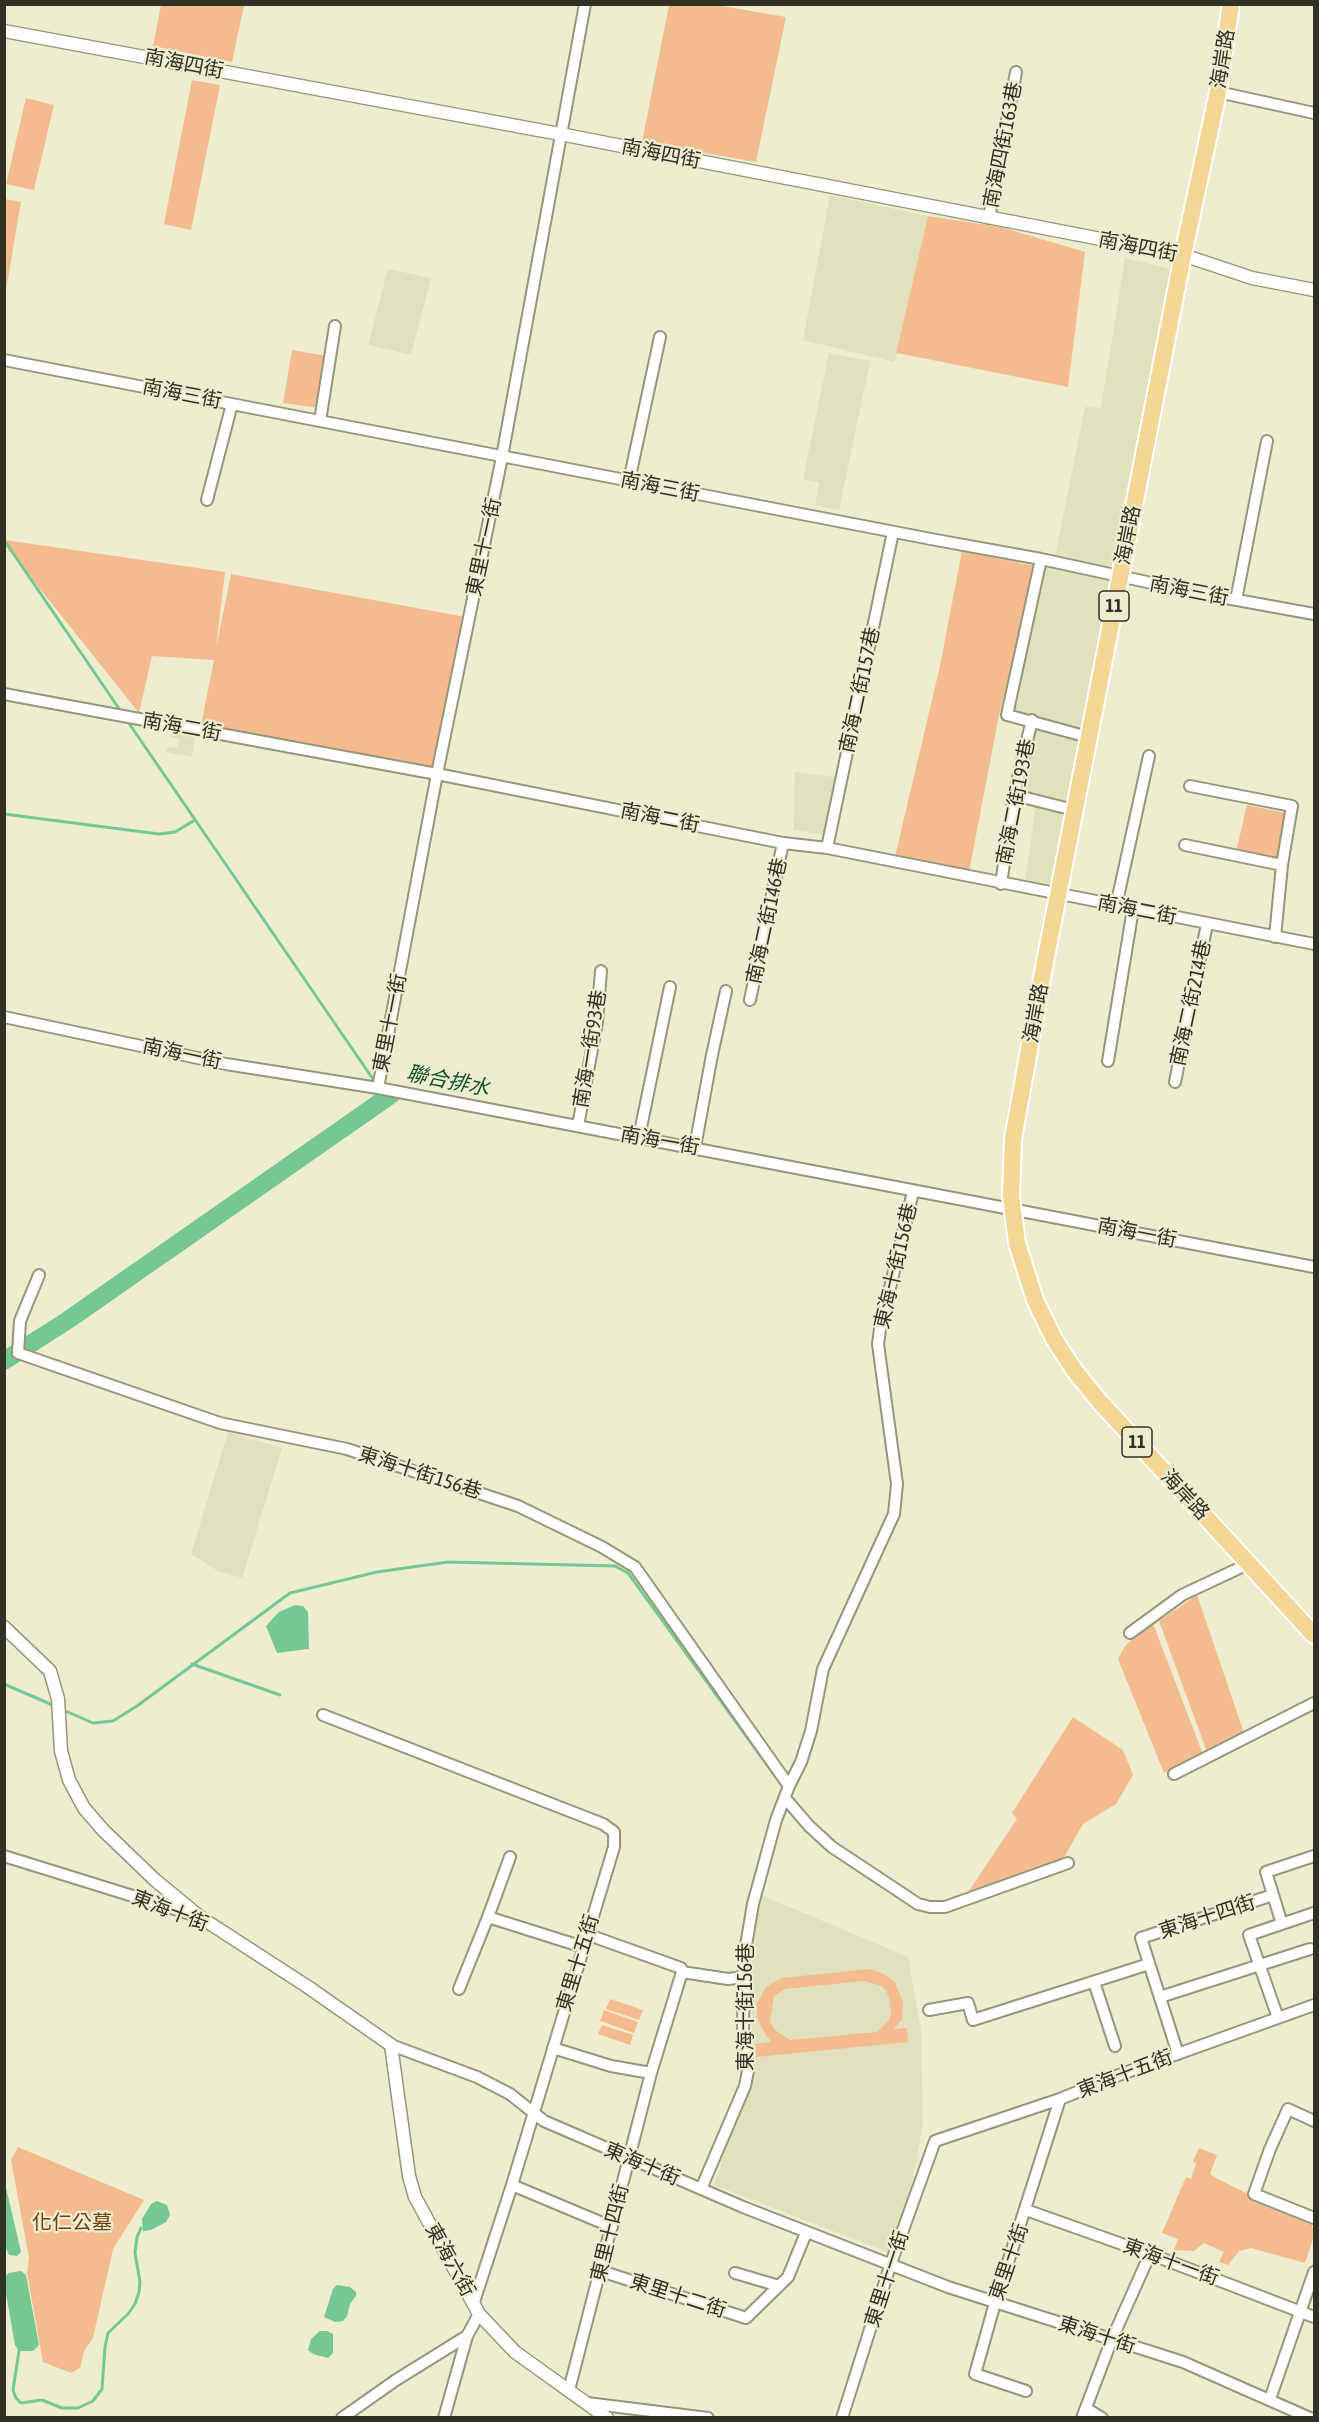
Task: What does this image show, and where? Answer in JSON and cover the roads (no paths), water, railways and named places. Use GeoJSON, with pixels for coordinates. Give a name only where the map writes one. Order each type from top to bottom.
{"type":"FeatureCollection","features":[{"type":"Feature","properties":{"kind":"main road","name":"海岸路"},"geometry":{"type":"LineString","coordinates":[[1231,4],[1218,92],[1183,255],[1088,737],[1013,1139],[1010,1168],[1011,1196],[1023,1266],[1035,1300],[1054,1339],[1074,1370],[1100,1402],[1314,1635]]}},
{"type":"Feature","properties":{"kind":"street","name":"東里十一街"},"geometry":{"type":"LineString","coordinates":[[378,1088],[502,456],[585,4]]}},
{"type":"Feature","properties":{"kind":"street","name":"南海四街"},"geometry":{"type":"LineString","coordinates":[[4,31],[560,134],[1183,255],[1252,279],[1314,290]]}},
{"type":"Feature","properties":{"kind":"street","name":"南海四街163巷"},"geometry":{"type":"LineString","coordinates":[[989,218],[1017,72]]}},
{"type":"Feature","properties":{"kind":"street"},"geometry":{"type":"LineString","coordinates":[[1218,92],[1314,113]]}},
{"type":"Feature","properties":{"kind":"street"},"geometry":{"type":"LineString","coordinates":[[320,421],[335,326]]}},
{"type":"Feature","properties":{"kind":"street"},"geometry":{"type":"LineString","coordinates":[[629,481],[660,337]]}},
{"type":"Feature","properties":{"kind":"street","name":"南海三街"},"geometry":{"type":"LineString","coordinates":[[4,360],[1041,559],[1314,614]]}},
{"type":"Feature","properties":{"kind":"street"},"geometry":{"type":"LineString","coordinates":[[207,500],[232,404]]}},
{"type":"Feature","properties":{"kind":"street"},"geometry":{"type":"LineString","coordinates":[[1236,600],[1267,441]]}},
{"type":"Feature","properties":{"kind":"street","name":"南海二街157巷"},"geometry":{"type":"LineString","coordinates":[[827,848],[893,532]]}},
{"type":"Feature","properties":{"kind":"street"},"geometry":{"type":"LineString","coordinates":[[1041,559],[1007,715],[1088,737]]}},
{"type":"Feature","properties":{"kind":"street","name":"南海二街"},"geometry":{"type":"LineString","coordinates":[[4,694],[438,774],[783,843],[827,848],[1059,896],[1314,944]]}},
{"type":"Feature","properties":{"kind":"street","name":"南海二街193巷"},"geometry":{"type":"LineString","coordinates":[[1001,884],[1014,795],[1032,720]]}},
{"type":"Feature","properties":{"kind":"street"},"geometry":{"type":"LineString","coordinates":[[1116,906],[1149,756]]}},
{"type":"Feature","properties":{"kind":"street"},"geometry":{"type":"LineString","coordinates":[[1190,786],[1292,806],[1282,865],[1275,937]]}},
{"type":"Feature","properties":{"kind":"street"},"geometry":{"type":"LineString","coordinates":[[1014,795],[1074,810]]}},
{"type":"Feature","properties":{"kind":"street","name":"南海二街146巷"},"geometry":{"type":"LineString","coordinates":[[750,1000],[783,843]]}},
{"type":"Feature","properties":{"kind":"street"},"geometry":{"type":"LineString","coordinates":[[1185,845],[1282,865]]}},
{"type":"Feature","properties":{"kind":"street"},"geometry":{"type":"LineString","coordinates":[[1108,1061],[1133,909]]}},
{"type":"Feature","properties":{"kind":"street","name":"南海二街214巷"},"geometry":{"type":"LineString","coordinates":[[1175,1082],[1207,924]]}},
{"type":"Feature","properties":{"kind":"street","name":"南海一街93巷"},"geometry":{"type":"LineString","coordinates":[[578,1126],[597,1022],[602,971]]}},
{"type":"Feature","properties":{"kind":"street"},"geometry":{"type":"LineString","coordinates":[[639,1137],[670,987]]}},
{"type":"Feature","properties":{"kind":"street"},"geometry":{"type":"LineString","coordinates":[[695,1147],[726,990]]}},
{"type":"Feature","properties":{"kind":"street","name":"南海一街"},"geometry":{"type":"LineString","coordinates":[[4,1017],[226,1064],[378,1088],[695,1147],[1014,1213],[1314,1267]]}},
{"type":"Feature","properties":{"kind":"street","name":"東海十街156巷"},"geometry":{"type":"LineString","coordinates":[[700,2189],[745,2086],[748,2071],[743,2032],[744,1957],[753,1904],[776,1820],[801,1762],[811,1731],[822,1669],[894,1514],[897,1484],[878,1344],[913,1192]]}},
{"type":"Feature","properties":{"kind":"street","name":"東海十街156巷"},"geometry":{"type":"LineString","coordinates":[[39,1275],[20,1321],[18,1353],[220,1423],[347,1449],[518,1506],[602,1546],[635,1567],[789,1786]]}},
{"type":"Feature","properties":{"kind":"street"},"geometry":{"type":"LineString","coordinates":[[1130,1633],[1182,1595],[1248,1564]]}},
{"type":"Feature","properties":{"kind":"street"},"geometry":{"type":"LineString","coordinates":[[4,1627],[50,1671],[58,1704],[64,1766],[84,1808],[155,1881],[200,1917]]}},
{"type":"Feature","properties":{"kind":"street"},"geometry":{"type":"LineString","coordinates":[[1174,1774],[1314,1703]]}},
{"type":"Feature","properties":{"kind":"street","name":"東里十五街"},"geometry":{"type":"LineString","coordinates":[[323,1715],[610,1828],[614,1832],[614,1846],[554,2048],[532,2113],[444,2418]]}},
{"type":"Feature","properties":{"kind":"street"},"geometry":{"type":"LineString","coordinates":[[785,1798],[809,1826],[832,1847],[918,1904],[930,1907],[945,1907],[1068,1863]]}},
{"type":"Feature","properties":{"kind":"street","name":"東海十街"},"geometry":{"type":"LineString","coordinates":[[4,1856],[200,1917],[312,1989],[391,2045],[477,2077],[510,2094],[544,2121],[629,2159],[890,2266],[995,2303],[1183,2362],[1307,2417]]}},
{"type":"Feature","properties":{"kind":"street"},"geometry":{"type":"LineString","coordinates":[[1282,1924],[1266,1872],[1314,1856]]}},
{"type":"Feature","properties":{"kind":"street"},"geometry":{"type":"LineString","coordinates":[[459,1989],[510,1857]]}},
{"type":"Feature","properties":{"kind":"street","name":"東海十四街"},"geometry":{"type":"LineString","coordinates":[[1149,1964],[1140,1938],[1273,1895]]}},
{"type":"Feature","properties":{"kind":"street","name":"東海十四街"},"geometry":{"type":"LineString","coordinates":[[1260,1965],[1249,1935],[1314,1913]]}},
{"type":"Feature","properties":{"kind":"street"},"geometry":{"type":"LineString","coordinates":[[488,1917],[583,1947]]}},
{"type":"Feature","properties":{"kind":"street"},"geometry":{"type":"LineString","coordinates":[[586,1934],[681,1968],[682,1972],[728,1979],[745,1977]]}},
{"type":"Feature","properties":{"kind":"street"},"geometry":{"type":"LineString","coordinates":[[1160,1997],[1310,1949]]}},
{"type":"Feature","properties":{"kind":"street"},"geometry":{"type":"LineString","coordinates":[[929,2010],[968,2003],[973,2020],[1149,1964],[1178,2054]]}},
{"type":"Feature","properties":{"kind":"street"},"geometry":{"type":"LineString","coordinates":[[1260,1965],[1278,2018]]}},
{"type":"Feature","properties":{"kind":"street","name":"東里十四街"},"geometry":{"type":"LineString","coordinates":[[569,2390],[651,2073],[682,1972]]}},
{"type":"Feature","properties":{"kind":"street"},"geometry":{"type":"LineString","coordinates":[[1094,1982],[1115,2046]]}},
{"type":"Feature","properties":{"kind":"street","name":"東海十五街"},"geometry":{"type":"LineString","coordinates":[[935,2141],[1060,2099],[1314,2005]]}},
{"type":"Feature","properties":{"kind":"street","name":"東海六街"},"geometry":{"type":"LineString","coordinates":[[391,2045],[409,2176],[415,2197],[476,2308],[515,2352],[607,2418]]}},
{"type":"Feature","properties":{"kind":"street"},"geometry":{"type":"LineString","coordinates":[[554,2048],[611,2066],[651,2073]]}},
{"type":"Feature","properties":{"kind":"street","name":"東里十街"},"geometry":{"type":"LineString","coordinates":[[1026,2391],[975,2374],[995,2303],[1060,2099]]}},
{"type":"Feature","properties":{"kind":"street"},"geometry":{"type":"LineString","coordinates":[[1314,2121],[1288,2109],[1270,2149],[1254,2194],[1314,2218]]}},
{"type":"Feature","properties":{"kind":"street","name":"東里十一街"},"geometry":{"type":"LineString","coordinates":[[842,2418],[890,2266],[935,2141]]}},
{"type":"Feature","properties":{"kind":"street"},"geometry":{"type":"LineString","coordinates":[[512,2185],[612,2227]]}},
{"type":"Feature","properties":{"kind":"street","name":"東海十一街"},"geometry":{"type":"LineString","coordinates":[[1026,2210],[1150,2254],[1314,2317]]}},
{"type":"Feature","properties":{"kind":"street","name":"東里十二街"},"geometry":{"type":"LineString","coordinates":[[601,2271],[746,2318],[788,2277],[806,2233]]}},
{"type":"Feature","properties":{"kind":"street"},"geometry":{"type":"LineString","coordinates":[[1102,2418],[1085,2413],[1112,2339],[1150,2254]]}},
{"type":"Feature","properties":{"kind":"street"},"geometry":{"type":"LineString","coordinates":[[1270,2399],[1314,2272]]}},
{"type":"Feature","properties":{"kind":"street","name":"東里十二街"},"geometry":{"type":"LineString","coordinates":[[735,2273],[778,2286]]}},
{"type":"Feature","properties":{"kind":"street"},"geometry":{"type":"LineString","coordinates":[[342,2418],[396,2380],[467,2336]]}},
{"type":"Feature","properties":{"kind":"street"},"geometry":{"type":"LineString","coordinates":[[587,2403],[708,2418]]}},
{"type":"Feature","properties":{"kind":"waterway"},"geometry":{"type":"LineString","coordinates":[[4,540],[122,713]]}},
{"type":"Feature","properties":{"kind":"waterway"},"geometry":{"type":"LineString","coordinates":[[126,719],[375,1082]]}},
{"type":"Feature","properties":{"kind":"waterway"},"geometry":{"type":"LineString","coordinates":[[4,814],[159,834],[175,832],[195,820]]}},
{"type":"Feature","properties":{"kind":"waterway","name":"聯合排水"},"geometry":{"type":"LineString","coordinates":[[4,1361],[68,1320],[392,1094]]}},
{"type":"Feature","properties":{"kind":"waterway"},"geometry":{"type":"LineString","coordinates":[[61,1709],[93,1723],[113,1721],[137,1706],[290,1593],[377,1572],[448,1562],[615,1566],[628,1573],[781,1784]]}},
{"type":"Feature","properties":{"kind":"waterway"},"geometry":{"type":"LineString","coordinates":[[192,1664],[280,1695]]}},
{"type":"Feature","properties":{"kind":"waterway"},"geometry":{"type":"LineString","coordinates":[[4,1684],[55,1706]]}},
{"type":"Feature","properties":{"kind":"waterway"},"geometry":{"type":"LineString","coordinates":[[19,2351],[13,2390],[21,2403],[42,2400],[62,2408],[78,2408],[93,2401],[102,2389],[108,2333],[128,2314],[139,2292],[140,2282],[135,2253],[141,2228]]}},
{"type":"Feature","properties":{"kind":"park label","name":"化仁公墓"},"geometry":{"type":"Point","coordinates":[72,2223]}}]}
